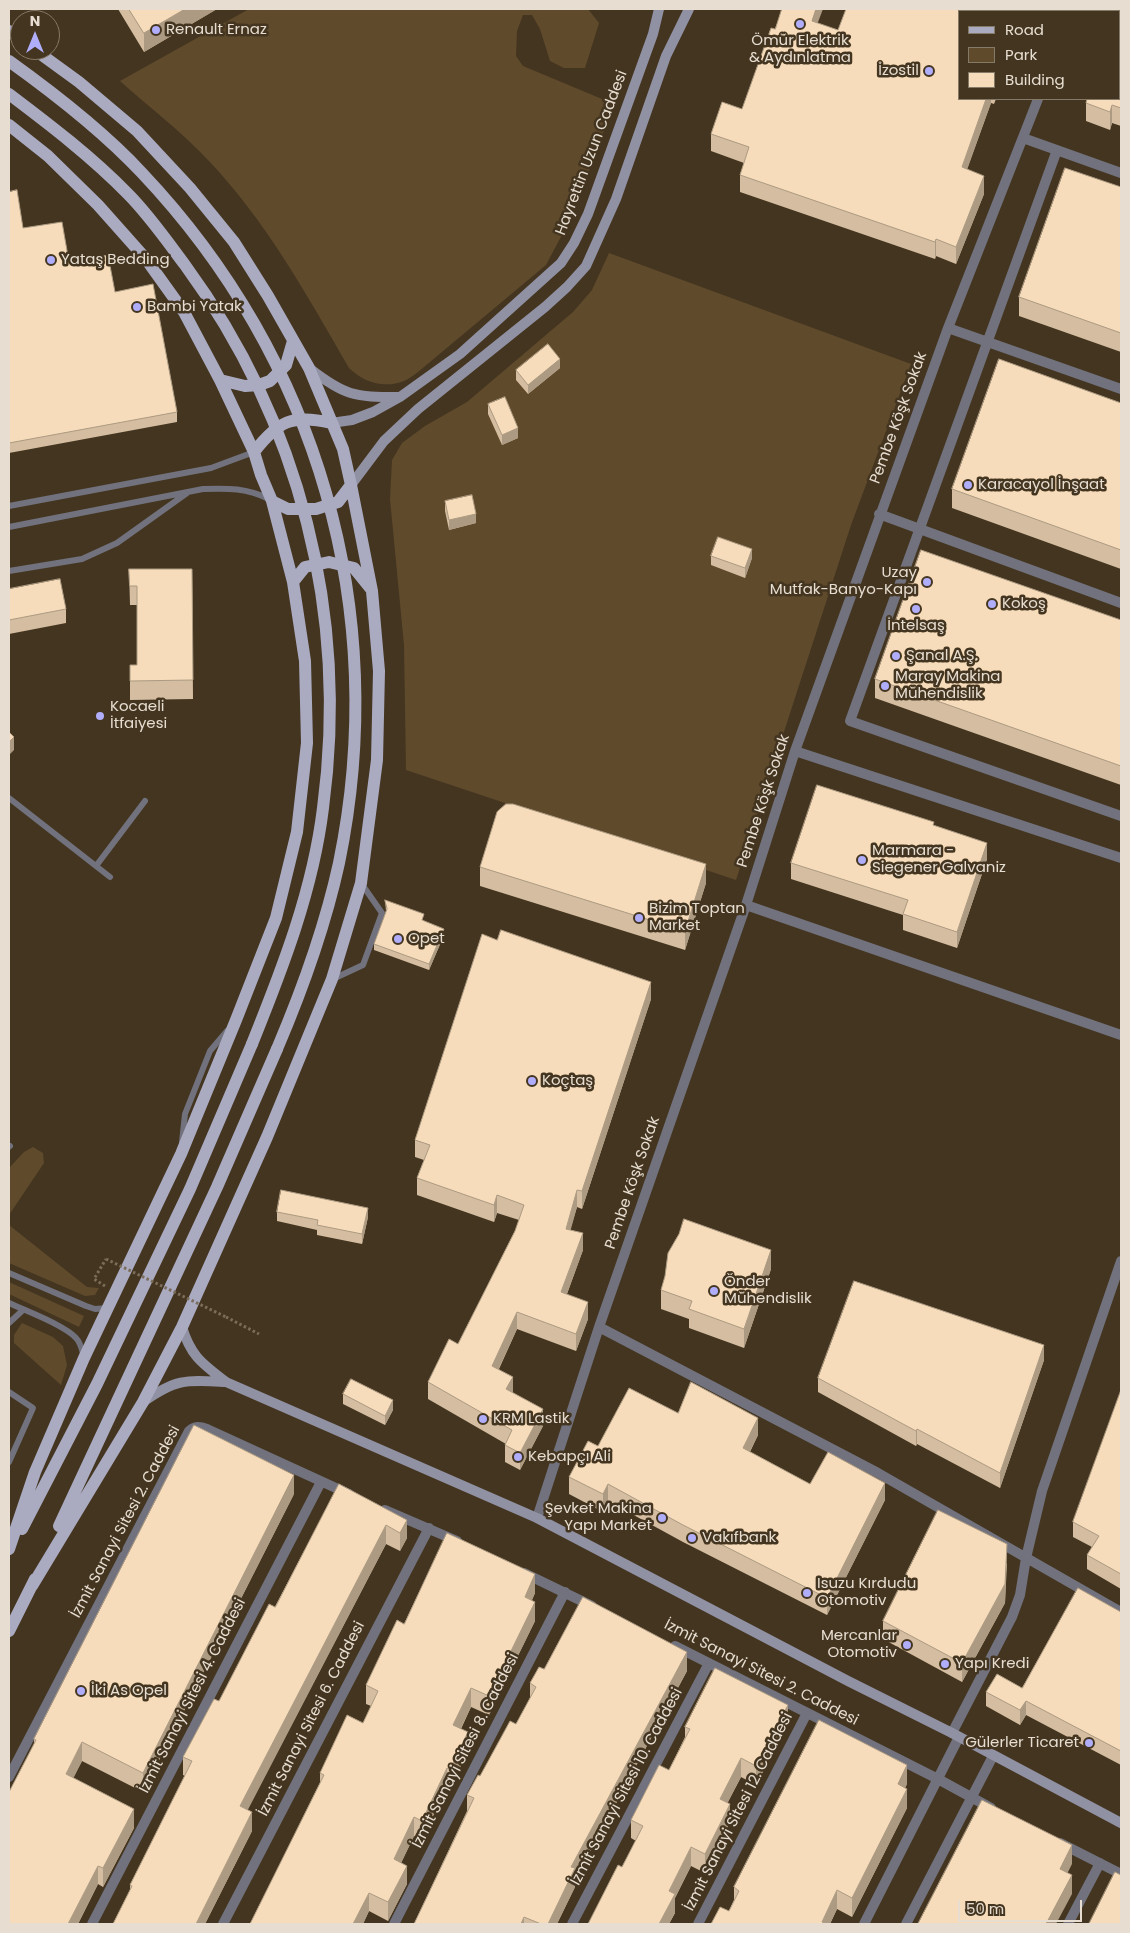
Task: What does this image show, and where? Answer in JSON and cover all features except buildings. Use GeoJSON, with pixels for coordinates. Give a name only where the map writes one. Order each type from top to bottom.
{"type":"FeatureCollection","features":[{"type":"Feature","properties":{"kind":"main road"},"geometry":{"type":"LineString","coordinates":[[32,1586],[143,1402],[182,1327],[267,1137],[332,979],[362,884],[377,750],[379,671],[372,591],[343,449],[309,368],[268,296],[234,242],[190,188],[137,131],[79,82],[49,60]]}},
{"type":"Feature","properties":{"kind":"main road"},"geometry":{"type":"LineString","coordinates":[[9,61],[85,120],[141,172],[193,231],[237,293],[268,347],[297,409],[318,467],[338,536],[350,602],[356,663],[354,740],[348,806],[339,862],[324,924],[299,996],[217,1187],[32,1586],[9,1631]]}},
{"type":"Feature","properties":{"kind":"main road"},"geometry":{"type":"LineString","coordinates":[[9,94],[67,139],[128,194],[172,247],[208,297],[240,349],[273,418],[294,474],[312,542],[328,634],[331,718],[323,809],[306,896],[279,978],[190,1189],[97,1384],[9,1555]]}},
{"type":"Feature","properties":{"kind":"main road"},"geometry":{"type":"LineString","coordinates":[[9,125],[48,156],[98,205],[146,260],[184,312],[220,380],[254,452],[272,501],[293,582],[305,661],[307,743],[297,832],[276,918],[181,1154],[84,1358],[34,1472],[9,1549]]}},
{"type":"Feature","properties":{"kind":"main road"},"geometry":{"type":"LineString","coordinates":[[220,380],[245,386],[259,385],[270,381],[286,365],[292,340]]}},
{"type":"Feature","properties":{"kind":"main road"},"geometry":{"type":"LineString","coordinates":[[254,452],[267,435],[290,421],[312,418],[331,423]]}},
{"type":"Feature","properties":{"kind":"main road"},"geometry":{"type":"LineString","coordinates":[[272,501],[288,509],[316,509],[338,502],[351,485]]}},
{"type":"Feature","properties":{"kind":"main road"},"geometry":{"type":"LineString","coordinates":[[293,582],[305,567],[329,562],[354,568],[372,591]]}},
{"type":"Feature","properties":{"kind":"street","name":"Hayrettin Uzun Caddesi"},"geometry":{"type":"LineString","coordinates":[[331,423],[352,420],[373,412],[400,397],[460,354],[561,263],[574,243],[588,214],[653,34],[658,9]]}},
{"type":"Feature","properties":{"kind":"street"},"geometry":{"type":"LineString","coordinates":[[351,485],[384,441],[418,409],[545,307],[568,287],[586,266],[616,199],[666,56],[689,9]]}},
{"type":"Feature","properties":{"kind":"street","name":"Pembe Köşk Sokak"},"geometry":{"type":"LineString","coordinates":[[537,1518],[599,1327],[746,906],[795,751],[879,514],[948,328],[1038,100]]}},
{"type":"Feature","properties":{"kind":"street"},"geometry":{"type":"LineString","coordinates":[[1023,138],[1121,173]]}},
{"type":"Feature","properties":{"kind":"street"},"geometry":{"type":"LineString","coordinates":[[1057,150],[850,721],[1121,816]]}},
{"type":"Feature","properties":{"kind":"street"},"geometry":{"type":"LineString","coordinates":[[948,328],[1121,389]]}},
{"type":"Feature","properties":{"kind":"street"},"geometry":{"type":"LineString","coordinates":[[309,368],[332,386],[348,393],[369,397],[400,397]]}},
{"type":"Feature","properties":{"kind":"street"},"geometry":{"type":"LineString","coordinates":[[879,514],[1121,603]]}},
{"type":"Feature","properties":{"kind":"street"},"geometry":{"type":"LineString","coordinates":[[795,751],[1121,858]]}},
{"type":"Feature","properties":{"kind":"street"},"geometry":{"type":"LineString","coordinates":[[746,906],[1121,1035]]}},
{"type":"Feature","properties":{"kind":"street"},"geometry":{"type":"LineString","coordinates":[[864,1924],[938,1779],[956,1735],[1012,1617],[1020,1595],[1026,1558],[1042,1491],[1121,1261]]}},
{"type":"Feature","properties":{"kind":"street"},"geometry":{"type":"LineString","coordinates":[[182,1327],[192,1353],[226,1382],[537,1518],[848,1681],[956,1735],[1121,1823]]}},
{"type":"Feature","properties":{"kind":"street"},"geometry":{"type":"LineString","coordinates":[[599,1327],[878,1473],[1121,1612]]}},
{"type":"Feature","properties":{"kind":"street"},"geometry":{"type":"LineString","coordinates":[[143,1402],[162,1388],[177,1382],[194,1380],[226,1382]]}},
{"type":"Feature","properties":{"kind":"street","name":"İzmit Sanayi Sitesi 2. Caddesi"},"geometry":{"type":"LineString","coordinates":[[9,1777],[188,1431],[193,1427],[199,1426],[207,1429],[357,1497]]}},
{"type":"Feature","properties":{"kind":"street","name":"İzmit Sanayi Sitesi 4. Caddesi"},"geometry":{"type":"LineString","coordinates":[[92,1924],[321,1482]]}},
{"type":"Feature","properties":{"kind":"street"},"geometry":{"type":"LineString","coordinates":[[375,1505],[463,1544]]}},
{"type":"Feature","properties":{"kind":"street","name":"İzmit Sanayi Sitesi 6. Caddesi"},"geometry":{"type":"LineString","coordinates":[[223,1924],[428,1528]]}},
{"type":"Feature","properties":{"kind":"street"},"geometry":{"type":"LineString","coordinates":[[514,1568],[599,1609]]}},
{"type":"Feature","properties":{"kind":"street","name":"İzmit Sanayi Sitesi 8. Caddesi"},"geometry":{"type":"LineString","coordinates":[[394,1924],[565,1592]]}},
{"type":"Feature","properties":{"kind":"street","name":"İzmit Sanayi Sitesi 2. Caddesi"},"geometry":{"type":"LineString","coordinates":[[667,1642],[998,1811]]}},
{"type":"Feature","properties":{"kind":"street","name":"İzmit Sanayi Sitesi 10. Caddesi"},"geometry":{"type":"LineString","coordinates":[[572,1924],[709,1663]]}},
{"type":"Feature","properties":{"kind":"street","name":"İzmit Sanayi Sitesi 12. Caddesi"},"geometry":{"type":"LineString","coordinates":[[698,1924],[808,1713]]}},
{"type":"Feature","properties":{"kind":"street"},"geometry":{"type":"LineString","coordinates":[[906,1924],[973,1798],[993,1756]]}},
{"type":"Feature","properties":{"kind":"street"},"geometry":{"type":"LineString","coordinates":[[1049,1837],[1121,1874]]}},
{"type":"Feature","properties":{"kind":"street"},"geometry":{"type":"LineString","coordinates":[[1068,1924],[1100,1864]]}},
{"type":"Feature","properties":{"kind":"lane"},"geometry":{"type":"LineString","coordinates":[[9,506],[210,468],[254,452]]}},
{"type":"Feature","properties":{"kind":"lane"},"geometry":{"type":"LineString","coordinates":[[9,527],[189,492],[230,487],[246,490],[272,501]]}},
{"type":"Feature","properties":{"kind":"lane"},"geometry":{"type":"LineString","coordinates":[[9,571],[82,559],[117,542],[189,492]]}},
{"type":"Feature","properties":{"kind":"lane"},"geometry":{"type":"LineString","coordinates":[[9,798],[110,877]]}},
{"type":"Feature","properties":{"kind":"lane"},"geometry":{"type":"LineString","coordinates":[[96,866],[144,801]]}},
{"type":"Feature","properties":{"kind":"lane"},"geometry":{"type":"LineString","coordinates":[[332,979],[363,965],[382,913],[362,884]]}},
{"type":"Feature","properties":{"kind":"lane"},"geometry":{"type":"LineString","coordinates":[[9,1273],[86,1306],[96,1309],[108,1308]]}},
{"type":"Feature","properties":{"kind":"lane"},"geometry":{"type":"LineString","coordinates":[[9,1304],[68,1332],[77,1339],[84,1358]]}},
{"type":"Feature","properties":{"kind":"lane"},"geometry":{"type":"LineString","coordinates":[[9,1323],[22,1310]]}},
{"type":"Feature","properties":{"kind":"lane"},"geometry":{"type":"LineString","coordinates":[[9,1392],[33,1408],[9,1462]]}},
{"type":"Feature","properties":{"kind":"path"},"geometry":{"type":"LineString","coordinates":[[116,1293],[94,1279],[106,1258],[259,1334]]}},
{"type":"Feature","properties":{"kind":"green space"},"geometry":{"type":"Polygon","coordinates":[[[249,9],[588,9],[599,23],[585,68],[564,68],[550,61],[540,29],[532,15],[523,15],[517,31],[516,56],[523,66],[614,104],[572,216],[546,265],[412,377],[404,381],[389,384],[374,383],[361,377],[349,368],[284,260],[249,208],[198,150],[120,81],[249,9]]]}},
{"type":"Feature","properties":{"kind":"green space"},"geometry":{"type":"Polygon","coordinates":[[[609,253],[911,364],[851,525],[736,880],[406,770],[404,645],[390,499],[392,460],[402,443],[425,426],[467,402],[573,312],[592,290],[609,253]]]}},
{"type":"Feature","properties":{"kind":"green space"},"geometry":{"type":"Polygon","coordinates":[[[33,1147],[43,1153],[44,1163],[9,1215],[9,1168],[24,1152],[33,1147]]]}},
{"type":"Feature","properties":{"kind":"green space"},"geometry":{"type":"Polygon","coordinates":[[[9,1225],[87,1287],[99,1288],[95,1295],[85,1296],[9,1263],[9,1225]]]}},
{"type":"Feature","properties":{"kind":"green space"},"geometry":{"type":"Polygon","coordinates":[[[9,1282],[84,1316],[79,1327],[9,1294],[9,1282]]]}},
{"type":"Feature","properties":{"kind":"green space"},"geometry":{"type":"Polygon","coordinates":[[[22,1323],[53,1337],[63,1346],[67,1365],[61,1385],[14,1343],[14,1335],[22,1323]]]}},
{"type":"Feature","properties":{"kind":"place","name":"Ömür Elektrik & Aydınlatma"},"geometry":{"type":"Point","coordinates":[800,24]}},
{"type":"Feature","properties":{"kind":"place","name":"Renault Ernaz"},"geometry":{"type":"Point","coordinates":[156,30]}},
{"type":"Feature","properties":{"kind":"place","name":"İzostil"},"geometry":{"type":"Point","coordinates":[929,71]}},
{"type":"Feature","properties":{"kind":"place","name":"Yataş Bedding"},"geometry":{"type":"Point","coordinates":[51,260]}},
{"type":"Feature","properties":{"kind":"place","name":"Bambi Yatak"},"geometry":{"type":"Point","coordinates":[137,307]}},
{"type":"Feature","properties":{"kind":"place","name":"Karacayol İnşaat"},"geometry":{"type":"Point","coordinates":[968,485]}},
{"type":"Feature","properties":{"kind":"place","name":"Uzay Mutfak-Banyo-Kapı"},"geometry":{"type":"Point","coordinates":[927,582]}},
{"type":"Feature","properties":{"kind":"place","name":"Kokoş"},"geometry":{"type":"Point","coordinates":[992,604]}},
{"type":"Feature","properties":{"kind":"place","name":"İntelsaş"},"geometry":{"type":"Point","coordinates":[916,609]}},
{"type":"Feature","properties":{"kind":"place","name":"Şanal A.Ş."},"geometry":{"type":"Point","coordinates":[896,656]}},
{"type":"Feature","properties":{"kind":"place","name":"Maray Makina Mühendislik"},"geometry":{"type":"Point","coordinates":[885,686]}},
{"type":"Feature","properties":{"kind":"place","name":"Kocaeli İtfaiyesi"},"geometry":{"type":"Point","coordinates":[100,716]}},
{"type":"Feature","properties":{"kind":"place","name":"Marmara - Siegener Galvaniz"},"geometry":{"type":"Point","coordinates":[862,860]}},
{"type":"Feature","properties":{"kind":"place","name":"Bizim Toptan Market"},"geometry":{"type":"Point","coordinates":[639,918]}},
{"type":"Feature","properties":{"kind":"place","name":"Opet"},"geometry":{"type":"Point","coordinates":[398,939]}},
{"type":"Feature","properties":{"kind":"place","name":"Koçtaş"},"geometry":{"type":"Point","coordinates":[532,1081]}},
{"type":"Feature","properties":{"kind":"place","name":"Önder Mühendislik"},"geometry":{"type":"Point","coordinates":[714,1291]}},
{"type":"Feature","properties":{"kind":"place","name":"KRM Lastik"},"geometry":{"type":"Point","coordinates":[483,1419]}},
{"type":"Feature","properties":{"kind":"place","name":"Kebapçı Ali"},"geometry":{"type":"Point","coordinates":[518,1457]}},
{"type":"Feature","properties":{"kind":"place","name":"Şevket Makina Yapı Market"},"geometry":{"type":"Point","coordinates":[662,1518]}},
{"type":"Feature","properties":{"kind":"place","name":"Vakıfbank"},"geometry":{"type":"Point","coordinates":[692,1538]}},
{"type":"Feature","properties":{"kind":"place","name":"Isuzu Kırdudu Otomotiv"},"geometry":{"type":"Point","coordinates":[807,1593]}},
{"type":"Feature","properties":{"kind":"place","name":"Mercanlar Otomotiv"},"geometry":{"type":"Point","coordinates":[907,1645]}},
{"type":"Feature","properties":{"kind":"place","name":"Yapı Kredi"},"geometry":{"type":"Point","coordinates":[945,1664]}},
{"type":"Feature","properties":{"kind":"place","name":"İki As Opel"},"geometry":{"type":"Point","coordinates":[81,1691]}},
{"type":"Feature","properties":{"kind":"place","name":"Gülerler Ticaret"},"geometry":{"type":"Point","coordinates":[1089,1743]}}]}
